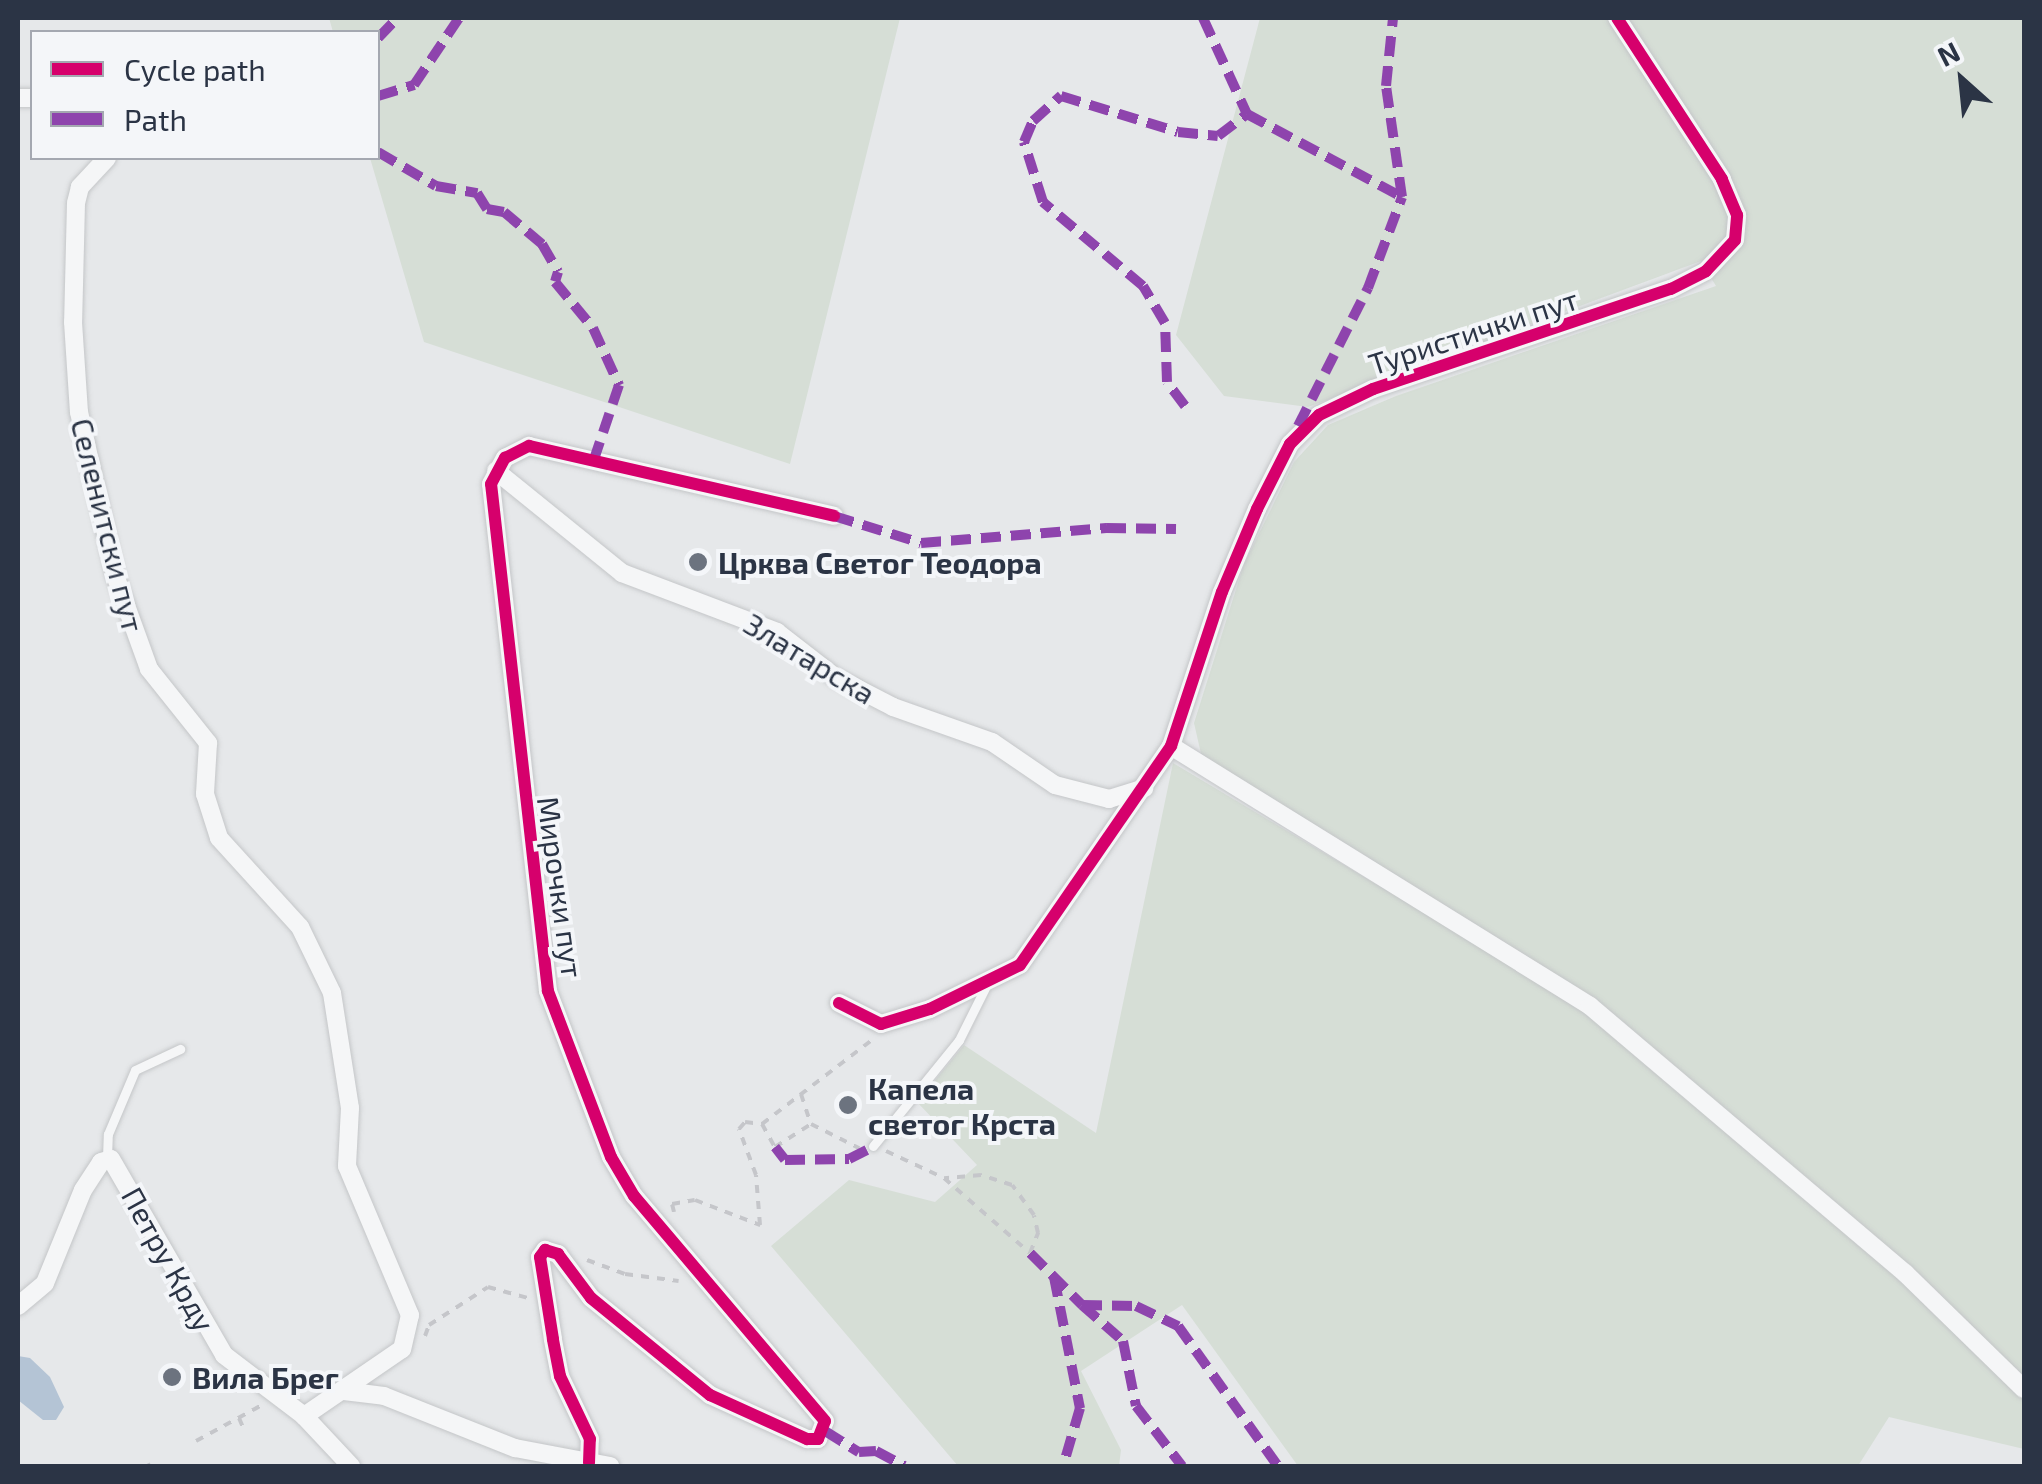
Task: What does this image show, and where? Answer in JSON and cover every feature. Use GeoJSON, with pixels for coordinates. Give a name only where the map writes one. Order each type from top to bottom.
{"type":"FeatureCollection","features":[{"type":"Feature","properties":{"kind":"street","name":"Туристички пут"},"geometry":{"type":"LineString","coordinates":[[1171,746],[1203,664],[1222,592],[1258,509],[1290,444],[1319,415],[1373,389],[1671,289],[1706,271],[1735,240],[1737,214],[1722,179],[1617,18]]}},
{"type":"Feature","properties":{"kind":"street","name":"Селенитски пут"},"geometry":{"type":"LineString","coordinates":[[105,160],[80,187],[76,204],[73,322],[95,494],[138,646],[164,690],[208,743],[204,794],[212,824],[300,927],[332,994],[350,1108],[347,1166],[410,1315],[402,1348]]}},
{"type":"Feature","properties":{"kind":"street"},"geometry":{"type":"LineString","coordinates":[[496,471],[514,449],[529,446],[834,516]]}},
{"type":"Feature","properties":{"kind":"street","name":"Златарска"},"geometry":{"type":"LineString","coordinates":[[496,471],[622,573],[777,632],[835,677],[893,707],[992,742],[1055,785],[1109,799],[1144,788]]}},
{"type":"Feature","properties":{"kind":"street","name":"Мирочки пут"},"geometry":{"type":"LineString","coordinates":[[496,471],[494,533],[548,991],[620,1174],[822,1412],[824,1431],[818,1438],[787,1435],[710,1394],[591,1298],[563,1260]]}},
{"type":"Feature","properties":{"kind":"street"},"geometry":{"type":"LineString","coordinates":[[840,1003],[881,1024],[1020,965],[1171,746],[1590,1006],[1905,1273],[2024,1389]]}},
{"type":"Feature","properties":{"kind":"street","name":"Петру Крду"},"geometry":{"type":"LineString","coordinates":[[18,1306],[54,1270],[83,1190],[107,1158],[122,1174],[206,1331],[245,1376],[304,1416],[351,1466]]}},
{"type":"Feature","properties":{"kind":"street"},"geometry":{"type":"LineString","coordinates":[[563,1260],[551,1250],[541,1253],[560,1376],[590,1439],[590,1464]]}},
{"type":"Feature","properties":{"kind":"street"},"geometry":{"type":"LineString","coordinates":[[304,1416],[402,1348]]}},
{"type":"Feature","properties":{"kind":"street"},"geometry":{"type":"LineString","coordinates":[[344,1391],[384,1396],[514,1448],[610,1466]]}},
{"type":"Feature","properties":{"kind":"lane"},"geometry":{"type":"LineString","coordinates":[[870,1148],[959,1040],[989,981]]}},
{"type":"Feature","properties":{"kind":"lane"},"geometry":{"type":"LineString","coordinates":[[107,1158],[108,1134],[135,1070],[180,1049]]}},
{"type":"Feature","properties":{"kind":"path"},"geometry":{"type":"LineString","coordinates":[[563,1260],[684,1281],[672,1204],[684,1200],[760,1225],[756,1175],[738,1129],[745,1122],[762,1124],[895,1020]]}},
{"type":"Feature","properties":{"kind":"path"},"geometry":{"type":"LineString","coordinates":[[800,1092],[811,1124],[944,1178],[1030,1253],[1038,1233],[1034,1214],[1012,1185],[982,1174],[944,1178]]}},
{"type":"Feature","properties":{"kind":"path"},"geometry":{"type":"LineString","coordinates":[[762,1124],[775,1147],[811,1124]]}},
{"type":"Feature","properties":{"kind":"path"},"geometry":{"type":"LineString","coordinates":[[402,1348],[488,1287],[547,1302]]}},
{"type":"Feature","properties":{"kind":"path"},"geometry":{"type":"LineString","coordinates":[[196,1441],[275,1398]]}},
{"type":"Feature","properties":{"kind":"path"},"geometry":{"type":"LineString","coordinates":[[238,1418],[246,1432]]}},
{"type":"Feature","properties":{"kind":"shaded area"},"geometry":{"type":"Polygon","coordinates":[[[329,18],[900,18],[790,464],[424,342],[371,160],[380,160],[380,30],[332,30],[329,18]]]}},
{"type":"Feature","properties":{"kind":"shaded area"},"geometry":{"type":"Polygon","coordinates":[[[1260,18],[2024,18],[2024,1449],[1889,1417],[1858,1466],[1298,1466],[1182,1305],[1081,1371],[1121,1450],[1119,1466],[958,1466],[771,1246],[849,1180],[935,1202],[977,1165],[917,1102],[964,1045],[1096,1133],[1173,763],[1381,887],[1387,874],[1202,758],[1194,723],[1244,564],[1294,462],[1328,425],[1396,396],[1716,286],[1701,261],[1308,407],[1224,396],[1176,335],[1260,18]]]}},
{"type":"Feature","properties":{"kind":"water"},"geometry":{"type":"Polygon","coordinates":[[[18,1356],[30,1358],[50,1377],[64,1407],[56,1420],[43,1420],[18,1400],[18,1356]]]}},
{"type":"Feature","properties":{"kind":"marked path"},"geometry":{"type":"LineString","coordinates":[[380,36],[397,18]]}},
{"type":"Feature","properties":{"kind":"marked path"},"geometry":{"type":"LineString","coordinates":[[380,95],[414,85],[459,18]]}},
{"type":"Feature","properties":{"kind":"marked path"},"geometry":{"type":"LineString","coordinates":[[1203,18],[1247,114],[1402,197]]}},
{"type":"Feature","properties":{"kind":"marked path"},"geometry":{"type":"LineString","coordinates":[[1298,426],[1368,288],[1402,197],[1386,86],[1393,18]]}},
{"type":"Feature","properties":{"kind":"marked path"},"geometry":{"type":"LineString","coordinates":[[1185,406],[1167,382],[1165,323],[1143,286],[1043,202],[1024,142],[1033,121],[1061,96],[1178,132],[1218,136],[1247,114]]}},
{"type":"Feature","properties":{"kind":"marked path"},"geometry":{"type":"LineString","coordinates":[[380,153],[436,186],[477,193],[487,209],[504,212],[542,244],[558,272],[555,282],[593,328],[619,385],[592,465]]}},
{"type":"Feature","properties":{"kind":"marked path"},"geometry":{"type":"LineString","coordinates":[[834,516],[921,543],[1106,528],[1176,529]]}},
{"type":"Feature","properties":{"kind":"marked path"},"geometry":{"type":"LineString","coordinates":[[775,1147],[785,1160],[849,1159],[867,1150]]}},
{"type":"Feature","properties":{"kind":"marked path"},"geometry":{"type":"LineString","coordinates":[[1030,1253],[1082,1305],[1136,1306],[1178,1326],[1278,1466]]}},
{"type":"Feature","properties":{"kind":"marked path"},"geometry":{"type":"LineString","coordinates":[[1054,1277],[1080,1408],[1063,1466]]}},
{"type":"Feature","properties":{"kind":"marked path"},"geometry":{"type":"LineString","coordinates":[[1082,1305],[1123,1341],[1136,1406],[1182,1466]]}},
{"type":"Feature","properties":{"kind":"marked path"},"geometry":{"type":"LineString","coordinates":[[825,1431],[859,1452],[876,1451],[904,1466]]}},
{"type":"Feature","properties":{"kind":"cycle path"},"geometry":{"type":"LineString","coordinates":[[839,1003],[881,1024],[930,1009],[1020,965],[1171,746],[1222,592],[1257,509],[1290,444],[1319,415],[1373,389],[1671,289],[1706,271],[1735,240],[1737,215],[1722,179],[1617,18]]}},
{"type":"Feature","properties":{"kind":"cycle path"},"geometry":{"type":"LineString","coordinates":[[589,1463],[590,1439],[560,1376],[540,1257],[545,1250],[558,1254],[591,1298],[710,1395],[807,1439],[818,1439],[825,1421],[634,1196],[611,1157],[548,991],[491,484],[505,458],[529,446],[834,516]]}},
{"type":"Feature","properties":{"kind":"place","name":"Црква Светог Теодора"},"geometry":{"type":"Point","coordinates":[698,562]}},
{"type":"Feature","properties":{"kind":"place","name":"Капела светог Крста"},"geometry":{"type":"Point","coordinates":[848,1105]}},
{"type":"Feature","properties":{"kind":"place","name":"Вила Брег"},"geometry":{"type":"Point","coordinates":[172,1377]}}]}
